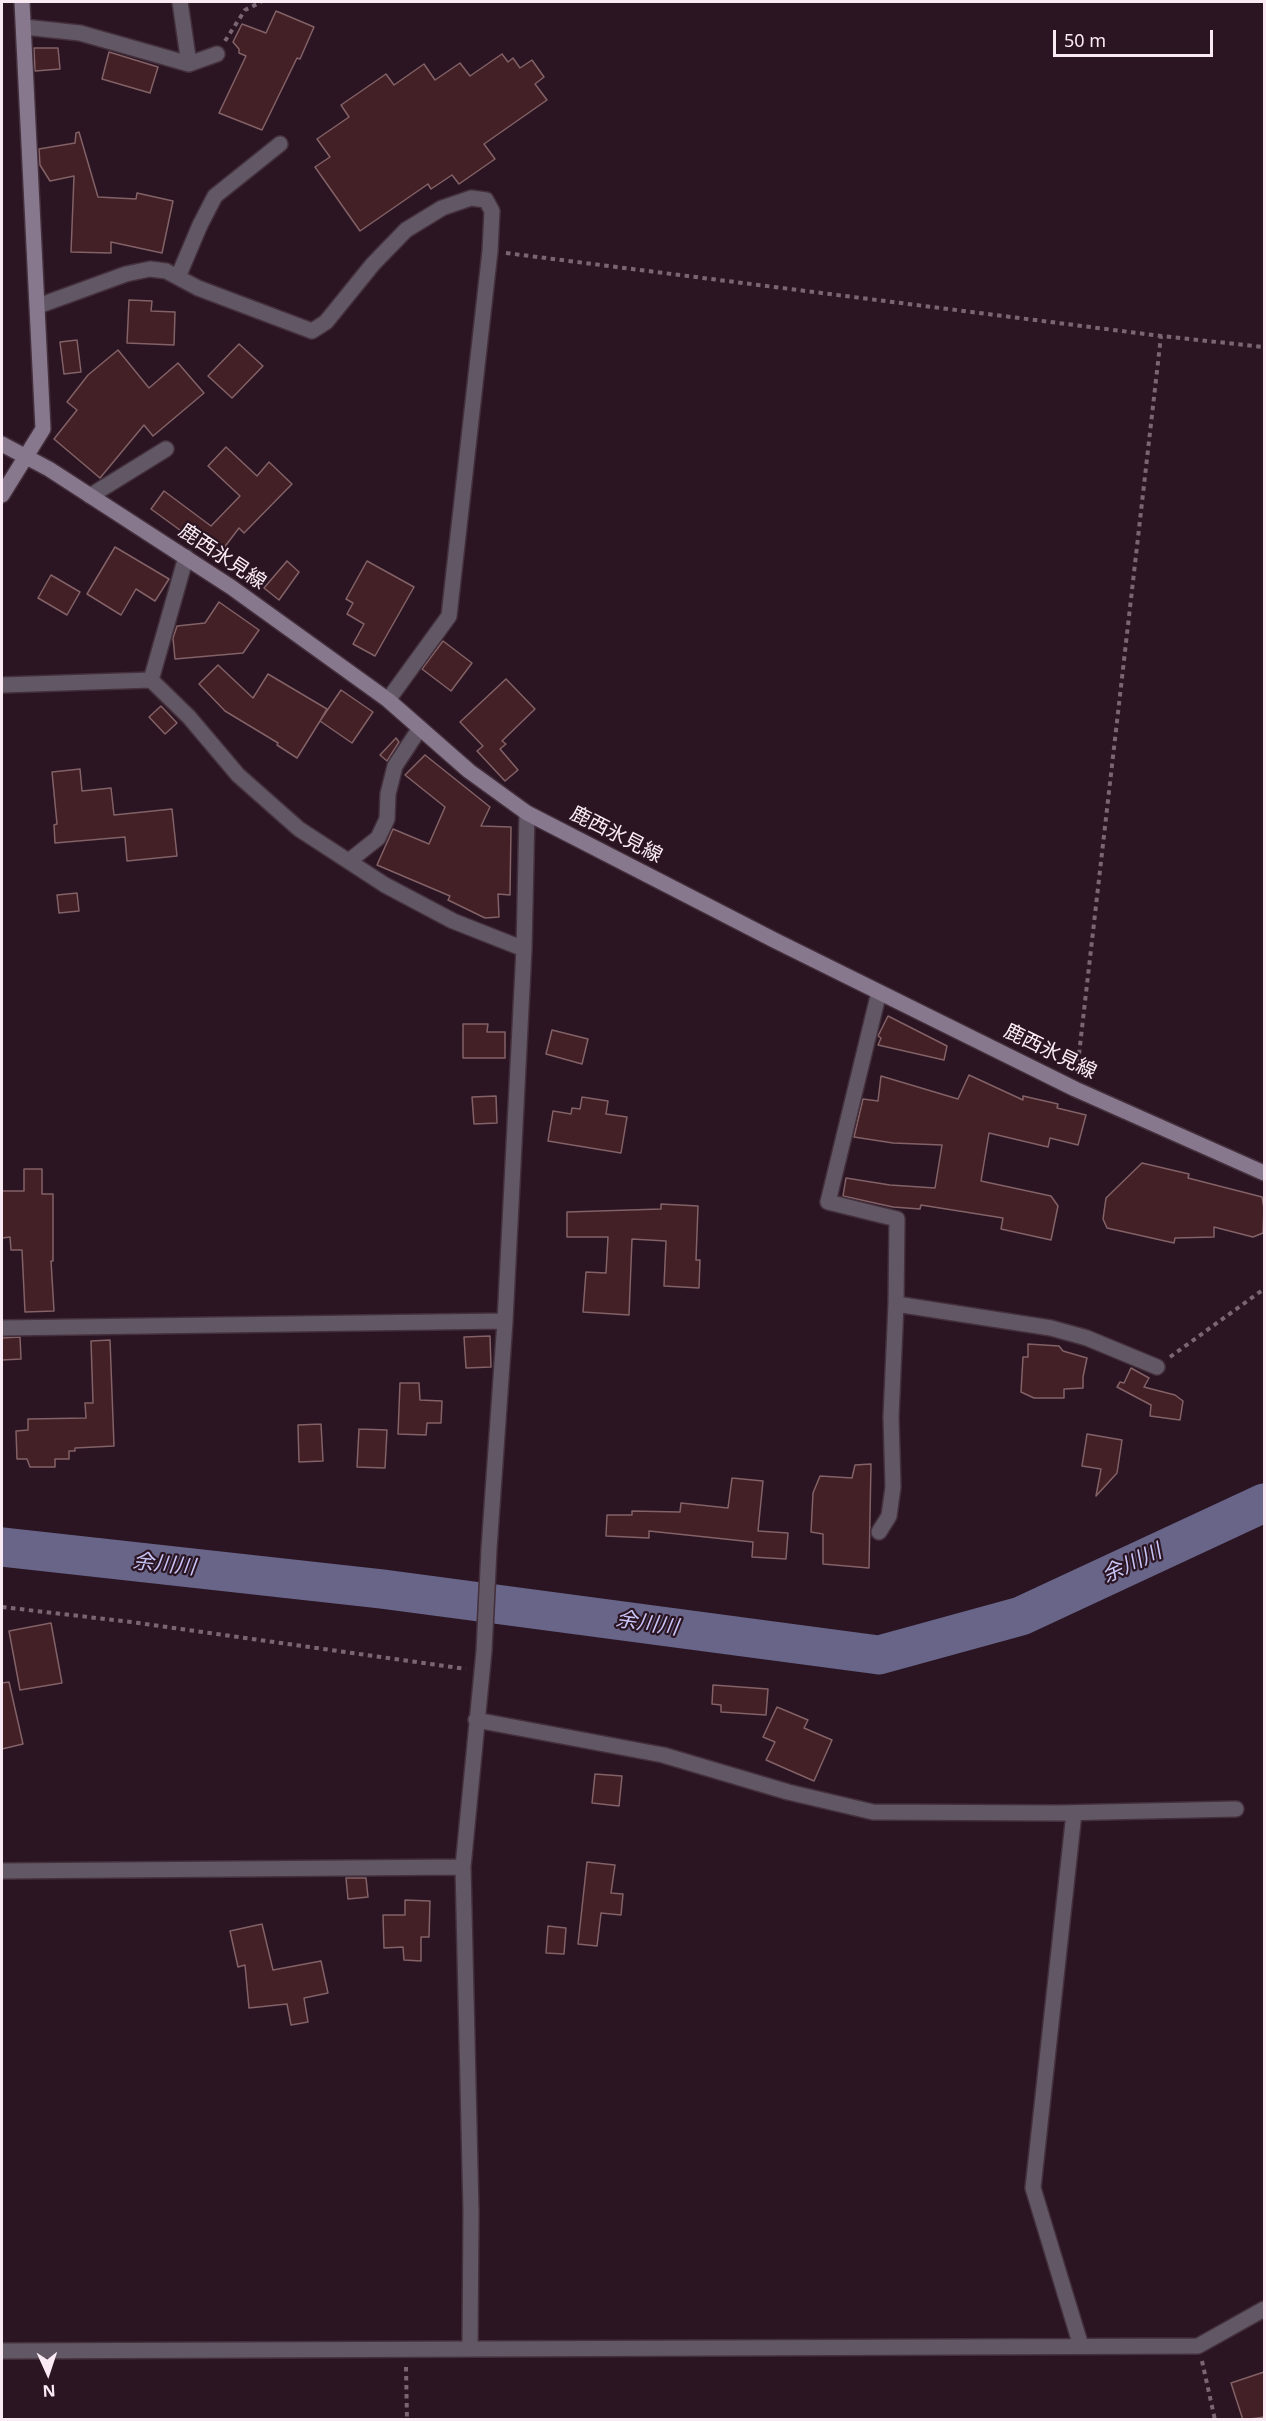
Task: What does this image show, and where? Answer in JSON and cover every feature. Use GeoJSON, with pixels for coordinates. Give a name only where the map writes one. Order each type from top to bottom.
{"type":"FeatureCollection","features":[{"type":"Feature","properties":{"kind":"main road"},"geometry":{"type":"LineString","coordinates":[[2,495],[43,429],[22,2]]}},
{"type":"Feature","properties":{"kind":"main road","name":"鹿西氷見線"},"geometry":{"type":"LineString","coordinates":[[2,444],[50,469],[231,586],[388,700],[469,771],[527,813],[1075,1089],[1264,1173]]}},
{"type":"Feature","properties":{"kind":"street"},"geometry":{"type":"LineString","coordinates":[[180,2],[189,64]]}},
{"type":"Feature","properties":{"kind":"street"},"geometry":{"type":"LineString","coordinates":[[24,27],[80,33],[189,64],[217,54]]}},
{"type":"Feature","properties":{"kind":"street"},"geometry":{"type":"LineString","coordinates":[[178,277],[215,196],[280,144]]}},
{"type":"Feature","properties":{"kind":"street"},"geometry":{"type":"LineString","coordinates":[[38,306],[126,274],[150,269],[166,271],[198,288],[312,331],[326,322],[373,264],[406,230],[442,208],[471,198],[486,200],[492,211],[490,251],[449,616],[388,700]]}},
{"type":"Feature","properties":{"kind":"street"},"geometry":{"type":"LineString","coordinates":[[90,495],[166,449]]}},
{"type":"Feature","properties":{"kind":"street"},"geometry":{"type":"LineString","coordinates":[[151,680],[186,557]]}},
{"type":"Feature","properties":{"kind":"street"},"geometry":{"type":"LineString","coordinates":[[2,685],[151,680],[189,717],[238,776],[299,829],[385,885],[453,921],[524,949]]}},
{"type":"Feature","properties":{"kind":"street"},"geometry":{"type":"LineString","coordinates":[[349,861],[378,838],[387,819],[388,794],[395,766],[420,728]]}},
{"type":"Feature","properties":{"kind":"street"},"geometry":{"type":"LineString","coordinates":[[470,2348],[471,2212],[463,1867],[484,1651],[505,1321],[524,949],[527,813]]}},
{"type":"Feature","properties":{"kind":"street"},"geometry":{"type":"LineString","coordinates":[[879,992],[828,1202],[897,1219],[891,1417],[893,1487],[889,1516],[879,1532]]}},
{"type":"Feature","properties":{"kind":"street"},"geometry":{"type":"LineString","coordinates":[[896,1304],[1051,1328],[1087,1338],[1157,1366]]}},
{"type":"Feature","properties":{"kind":"street"},"geometry":{"type":"LineString","coordinates":[[2,1328],[505,1321]]}},
{"type":"Feature","properties":{"kind":"street"},"geometry":{"type":"LineString","coordinates":[[476,1720],[663,1755],[788,1792],[873,1812],[1074,1813],[1236,1809]]}},
{"type":"Feature","properties":{"kind":"street"},"geometry":{"type":"LineString","coordinates":[[1074,1813],[1033,2188],[1081,2346]]}},
{"type":"Feature","properties":{"kind":"street"},"geometry":{"type":"LineString","coordinates":[[2,1871],[463,1867]]}},
{"type":"Feature","properties":{"kind":"street"},"geometry":{"type":"LineString","coordinates":[[2,2351],[1198,2346],[1264,2309]]}},
{"type":"Feature","properties":{"kind":"path"},"geometry":{"type":"LineString","coordinates":[[217,54],[245,10],[261,2]]}},
{"type":"Feature","properties":{"kind":"path"},"geometry":{"type":"LineString","coordinates":[[490,251],[1264,347]]}},
{"type":"Feature","properties":{"kind":"path"},"geometry":{"type":"LineString","coordinates":[[1075,1089],[1161,336]]}},
{"type":"Feature","properties":{"kind":"path"},"geometry":{"type":"LineString","coordinates":[[1157,1366],[1264,1289]]}},
{"type":"Feature","properties":{"kind":"path"},"geometry":{"type":"LineString","coordinates":[[2,1607],[130,1622],[482,1671]]}},
{"type":"Feature","properties":{"kind":"path"},"geometry":{"type":"LineString","coordinates":[[1198,2346],[1215,2420]]}},
{"type":"Feature","properties":{"kind":"path"},"geometry":{"type":"LineString","coordinates":[[405,2348],[407,2420]]}},
{"type":"Feature","properties":{"kind":"building"},"geometry":{"type":"Polygon","coordinates":[[[276,11],[314,27],[300,59],[297,58],[262,130],[219,113],[246,56],[239,53],[239,49],[233,42],[242,24],[266,33],[276,11]]]}},
{"type":"Feature","properties":{"kind":"building"},"geometry":{"type":"Polygon","coordinates":[[[34,48],[58,48],[60,69],[35,71],[34,48]]]}},
{"type":"Feature","properties":{"kind":"building"},"geometry":{"type":"Polygon","coordinates":[[[109,52],[158,67],[150,93],[102,79],[109,52]]]}},
{"type":"Feature","properties":{"kind":"building"},"geometry":{"type":"Polygon","coordinates":[[[502,54],[508,62],[513,58],[520,68],[532,60],[544,77],[535,84],[547,100],[484,144],[495,159],[459,184],[452,175],[431,189],[428,184],[360,231],[315,167],[330,157],[317,139],[349,117],[341,105],[386,74],[394,85],[424,64],[435,80],[460,63],[470,76],[502,54]]]}},
{"type":"Feature","properties":{"kind":"building"},"geometry":{"type":"Polygon","coordinates":[[[79,132],[98,197],[136,199],[137,193],[173,201],[162,253],[111,242],[111,253],[71,252],[74,176],[50,181],[40,165],[39,149],[75,143],[76,133],[79,132]]]}},
{"type":"Feature","properties":{"kind":"building"},"geometry":{"type":"Polygon","coordinates":[[[129,300],[152,301],[151,311],[175,312],[174,345],[127,343],[129,300]]]}},
{"type":"Feature","properties":{"kind":"building"},"geometry":{"type":"Polygon","coordinates":[[[77,340],[81,372],[64,374],[60,342],[77,340]]]}},
{"type":"Feature","properties":{"kind":"building"},"geometry":{"type":"Polygon","coordinates":[[[239,344],[263,366],[232,398],[208,376],[239,344]]]}},
{"type":"Feature","properties":{"kind":"building"},"geometry":{"type":"Polygon","coordinates":[[[118,350],[149,388],[178,363],[204,393],[153,436],[144,425],[100,478],[54,439],[77,410],[67,402],[88,375],[118,350]]]}},
{"type":"Feature","properties":{"kind":"building"},"geometry":{"type":"Polygon","coordinates":[[[226,447],[257,476],[269,462],[292,484],[244,533],[239,528],[217,557],[151,509],[164,491],[211,526],[240,496],[208,466],[226,447]]]}},
{"type":"Feature","properties":{"kind":"building"},"geometry":{"type":"Polygon","coordinates":[[[115,547],[169,579],[155,601],[136,589],[121,615],[87,594],[115,547]]]}},
{"type":"Feature","properties":{"kind":"building"},"geometry":{"type":"Polygon","coordinates":[[[287,561],[299,572],[279,600],[264,588],[287,561]]]}},
{"type":"Feature","properties":{"kind":"building"},"geometry":{"type":"Polygon","coordinates":[[[367,561],[414,587],[375,656],[353,644],[364,624],[347,614],[353,603],[346,599],[367,561]]]}},
{"type":"Feature","properties":{"kind":"building"},"geometry":{"type":"Polygon","coordinates":[[[51,575],[80,592],[67,615],[38,598],[51,575]]]}},
{"type":"Feature","properties":{"kind":"building"},"geometry":{"type":"Polygon","coordinates":[[[219,602],[259,630],[243,653],[175,659],[173,638],[177,626],[205,623],[219,602]]]}},
{"type":"Feature","properties":{"kind":"building"},"geometry":{"type":"Polygon","coordinates":[[[443,641],[472,663],[451,691],[422,669],[443,641]]]}},
{"type":"Feature","properties":{"kind":"building"},"geometry":{"type":"Polygon","coordinates":[[[218,665],[253,698],[268,674],[327,709],[297,758],[277,745],[278,743],[225,711],[199,684],[218,665]]]}},
{"type":"Feature","properties":{"kind":"building"},"geometry":{"type":"Polygon","coordinates":[[[506,679],[535,709],[502,741],[506,744],[500,749],[518,770],[505,781],[477,751],[483,746],[460,722],[506,679]]]}},
{"type":"Feature","properties":{"kind":"building"},"geometry":{"type":"Polygon","coordinates":[[[341,690],[373,712],[352,743],[320,721],[341,690]]]}},
{"type":"Feature","properties":{"kind":"building"},"geometry":{"type":"Polygon","coordinates":[[[161,706],[177,723],[165,734],[149,717],[161,706]]]}},
{"type":"Feature","properties":{"kind":"building"},"geometry":{"type":"Polygon","coordinates":[[[396,738],[399,742],[387,761],[380,755],[396,738]]]}},
{"type":"Feature","properties":{"kind":"building"},"geometry":{"type":"Polygon","coordinates":[[[425,755],[490,807],[481,826],[511,827],[510,895],[498,894],[499,917],[485,918],[448,900],[450,896],[377,865],[393,829],[429,844],[445,807],[405,775],[425,755]]]}},
{"type":"Feature","properties":{"kind":"building"},"geometry":{"type":"Polygon","coordinates":[[[80,769],[82,791],[111,788],[114,815],[172,809],[177,856],[127,861],[125,837],[55,843],[54,825],[57,824],[52,772],[80,769]]]}},
{"type":"Feature","properties":{"kind":"building"},"geometry":{"type":"Polygon","coordinates":[[[77,893],[79,911],[59,913],[57,895],[77,893]]]}},
{"type":"Feature","properties":{"kind":"building"},"geometry":{"type":"Polygon","coordinates":[[[888,1016],[947,1046],[944,1060],[878,1045],[881,1038],[878,1036],[888,1016]]]}},
{"type":"Feature","properties":{"kind":"building"},"geometry":{"type":"Polygon","coordinates":[[[463,1024],[488,1024],[487,1032],[505,1032],[505,1058],[463,1058],[463,1024]]]}},
{"type":"Feature","properties":{"kind":"building"},"geometry":{"type":"Polygon","coordinates":[[[552,1030],[588,1039],[582,1064],[546,1054],[552,1030]]]}},
{"type":"Feature","properties":{"kind":"building"},"geometry":{"type":"Polygon","coordinates":[[[969,1075],[1023,1100],[1023,1096],[1058,1104],[1057,1108],[1086,1115],[1078,1145],[1050,1138],[1048,1147],[989,1133],[981,1181],[1051,1196],[1058,1206],[1051,1240],[1001,1229],[1003,1218],[921,1205],[920,1209],[893,1207],[843,1196],[846,1178],[890,1185],[935,1188],[942,1145],[893,1143],[854,1137],[863,1099],[878,1101],[881,1076],[958,1099],[969,1075]]]}},
{"type":"Feature","properties":{"kind":"building"},"geometry":{"type":"Polygon","coordinates":[[[496,1096],[497,1123],[474,1124],[472,1097],[496,1096]]]}},
{"type":"Feature","properties":{"kind":"building"},"geometry":{"type":"Polygon","coordinates":[[[582,1097],[608,1101],[606,1114],[627,1117],[621,1153],[548,1141],[553,1111],[571,1114],[572,1108],[580,1109],[582,1097]]]}},
{"type":"Feature","properties":{"kind":"building"},"geometry":{"type":"Polygon","coordinates":[[[1142,1163],[1189,1174],[1188,1178],[1262,1197],[1263,1233],[1253,1237],[1214,1227],[1214,1237],[1175,1238],[1174,1243],[1107,1228],[1103,1219],[1106,1198],[1142,1163]]]}},
{"type":"Feature","properties":{"kind":"building"},"geometry":{"type":"Polygon","coordinates":[[[24,1169],[42,1169],[42,1194],[53,1194],[53,1261],[51,1261],[54,1311],[25,1312],[22,1250],[11,1250],[10,1237],[2,1238],[2,1191],[24,1191],[24,1169]]]}},
{"type":"Feature","properties":{"kind":"building"},"geometry":{"type":"Polygon","coordinates":[[[661,1204],[698,1206],[696,1260],[700,1260],[699,1288],[664,1286],[666,1241],[632,1239],[629,1315],[583,1312],[586,1272],[606,1273],[608,1237],[567,1237],[567,1212],[661,1209],[661,1204]]]}},
{"type":"Feature","properties":{"kind":"building"},"geometry":{"type":"Polygon","coordinates":[[[490,1336],[491,1367],[466,1368],[464,1337],[490,1336]]]}},
{"type":"Feature","properties":{"kind":"building"},"geometry":{"type":"Polygon","coordinates":[[[20,1337],[21,1359],[2,1360],[2,1338],[20,1337]]]}},
{"type":"Feature","properties":{"kind":"building"},"geometry":{"type":"Polygon","coordinates":[[[110,1340],[114,1446],[75,1448],[75,1451],[69,1451],[69,1459],[55,1459],[55,1467],[30,1467],[27,1459],[17,1459],[16,1431],[28,1430],[28,1419],[86,1418],[85,1403],[93,1403],[91,1341],[110,1340]]]}},
{"type":"Feature","properties":{"kind":"building"},"geometry":{"type":"Polygon","coordinates":[[[1028,1344],[1059,1346],[1063,1351],[1087,1358],[1083,1388],[1064,1389],[1064,1398],[1034,1398],[1021,1392],[1023,1357],[1028,1357],[1028,1344]]]}},
{"type":"Feature","properties":{"kind":"building"},"geometry":{"type":"Polygon","coordinates":[[[1131,1368],[1149,1378],[1144,1387],[1175,1395],[1183,1401],[1180,1420],[1150,1416],[1151,1405],[1117,1387],[1120,1382],[1124,1383],[1131,1368]]]}},
{"type":"Feature","properties":{"kind":"building"},"geometry":{"type":"Polygon","coordinates":[[[400,1383],[419,1383],[420,1400],[442,1401],[441,1423],[427,1423],[426,1435],[398,1434],[400,1383]]]}},
{"type":"Feature","properties":{"kind":"building"},"geometry":{"type":"Polygon","coordinates":[[[321,1424],[323,1461],[299,1462],[298,1425],[321,1424]]]}},
{"type":"Feature","properties":{"kind":"building"},"geometry":{"type":"Polygon","coordinates":[[[359,1429],[387,1430],[385,1468],[357,1467],[359,1429]]]}},
{"type":"Feature","properties":{"kind":"building"},"geometry":{"type":"Polygon","coordinates":[[[1087,1434],[1122,1440],[1117,1473],[1096,1496],[1101,1469],[1082,1466],[1087,1434]]]}},
{"type":"Feature","properties":{"kind":"building"},"geometry":{"type":"Polygon","coordinates":[[[871,1464],[869,1568],[823,1564],[823,1534],[811,1532],[813,1493],[820,1476],[852,1478],[855,1465],[871,1464]]]}},
{"type":"Feature","properties":{"kind":"building"},"geometry":{"type":"Polygon","coordinates":[[[732,1478],[763,1481],[758,1531],[788,1533],[786,1559],[752,1557],[753,1542],[649,1531],[649,1538],[606,1536],[607,1515],[632,1515],[632,1511],[680,1512],[681,1503],[728,1508],[732,1478]]]}},
{"type":"Feature","properties":{"kind":"building"},"geometry":{"type":"Polygon","coordinates":[[[51,1623],[62,1683],[20,1690],[9,1631],[51,1623]]]}},
{"type":"Feature","properties":{"kind":"building"},"geometry":{"type":"Polygon","coordinates":[[[9,1682],[23,1744],[2,1749],[2,1683],[9,1682]]]}},
{"type":"Feature","properties":{"kind":"building"},"geometry":{"type":"Polygon","coordinates":[[[713,1685],[768,1689],[766,1715],[721,1712],[721,1705],[712,1704],[713,1685]]]}},
{"type":"Feature","properties":{"kind":"building"},"geometry":{"type":"Polygon","coordinates":[[[777,1707],[808,1720],[804,1728],[832,1740],[814,1781],[766,1760],[775,1742],[763,1737],[777,1707]]]}},
{"type":"Feature","properties":{"kind":"building"},"geometry":{"type":"Polygon","coordinates":[[[595,1774],[622,1776],[619,1806],[592,1803],[595,1774]]]}},
{"type":"Feature","properties":{"kind":"building"},"geometry":{"type":"Polygon","coordinates":[[[587,1862],[615,1865],[611,1893],[623,1894],[621,1915],[601,1913],[597,1946],[578,1944],[587,1862]]]}},
{"type":"Feature","properties":{"kind":"building"},"geometry":{"type":"Polygon","coordinates":[[[346,1878],[366,1878],[368,1897],[348,1899],[346,1878]]]}},
{"type":"Feature","properties":{"kind":"building"},"geometry":{"type":"Polygon","coordinates":[[[405,1900],[430,1901],[429,1937],[421,1937],[421,1961],[404,1960],[403,1947],[384,1948],[383,1915],[405,1915],[405,1900]]]}},
{"type":"Feature","properties":{"kind":"building"},"geometry":{"type":"Polygon","coordinates":[[[262,1924],[273,1970],[321,1961],[328,1993],[304,1998],[308,2022],[291,2025],[287,2004],[249,2008],[245,1965],[238,1967],[230,1931],[262,1924]]]}},
{"type":"Feature","properties":{"kind":"building"},"geometry":{"type":"Polygon","coordinates":[[[548,1926],[566,1928],[564,1954],[546,1953],[548,1926]]]}},
{"type":"Feature","properties":{"kind":"building"},"geometry":{"type":"Polygon","coordinates":[[[1264,2372],[1264,2417],[1243,2420],[1231,2383],[1264,2372]]]}},
{"type":"Feature","properties":{"kind":"waterway","name":"余川川"},"geometry":{"type":"LineString","coordinates":[[2,1547],[382,1589],[879,1655],[1021,1616],[1264,1503]]}}]}
